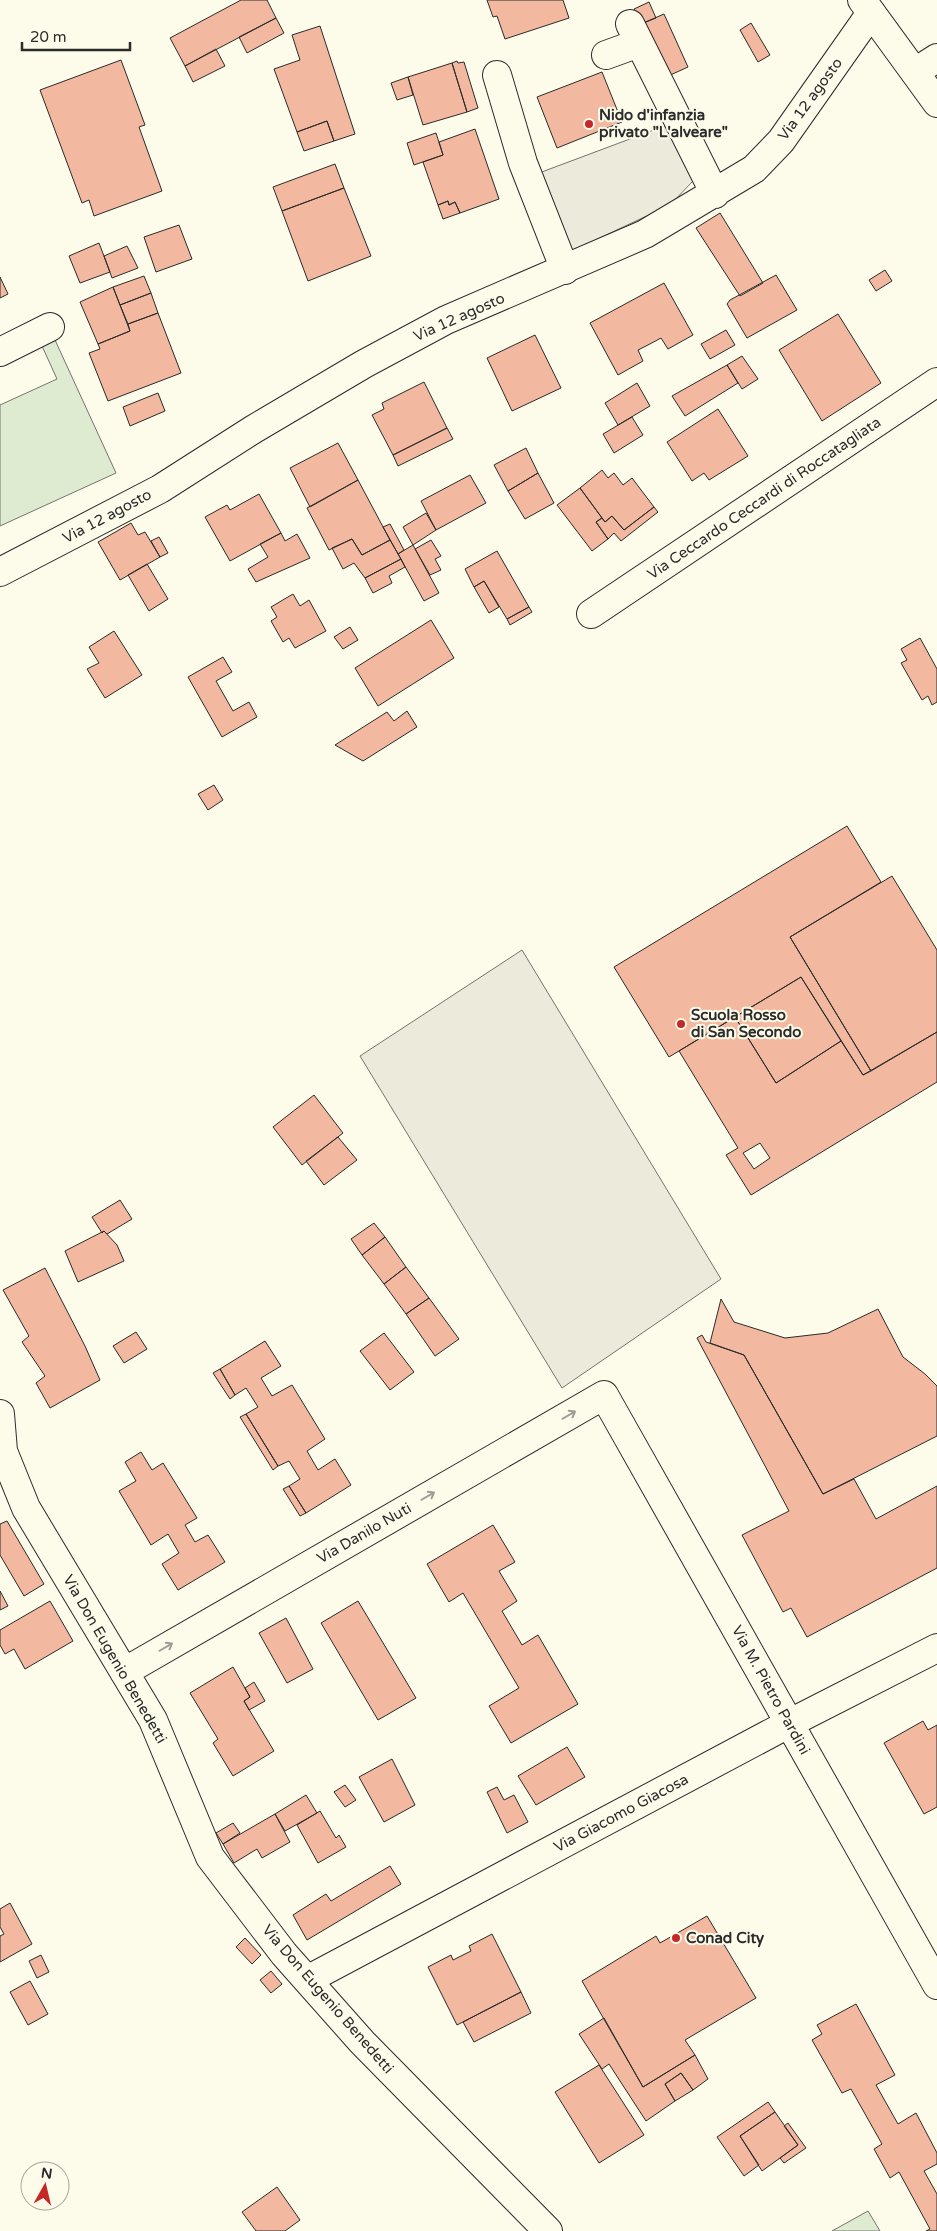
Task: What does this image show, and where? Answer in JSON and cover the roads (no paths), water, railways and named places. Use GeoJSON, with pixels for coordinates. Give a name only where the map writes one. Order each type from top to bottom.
{"type":"FeatureCollection","features":[{"type":"Feature","properties":{"kind":"street"},"geometry":{"type":"LineString","coordinates":[[866,7],[926,65],[937,103]]}},
{"type":"Feature","properties":{"kind":"street","name":"Via 12 agosto"},"geometry":{"type":"LineString","coordinates":[[0,572],[160,489],[254,429],[364,364],[446,320],[645,234],[754,169],[781,141],[866,7]]}},
{"type":"Feature","properties":{"kind":"street"},"geometry":{"type":"LineString","coordinates":[[606,55],[634,34],[715,194]]}},
{"type":"Feature","properties":{"kind":"street"},"geometry":{"type":"LineString","coordinates":[[496,75],[523,162],[565,270]]}},
{"type":"Feature","properties":{"kind":"street"},"geometry":{"type":"LineString","coordinates":[[0,352],[50,327]]}},
{"type":"Feature","properties":{"kind":"street","name":"Via Ceccardo Ceccardi di Roccatagliata"},"geometry":{"type":"LineString","coordinates":[[591,614],[937,382]]}},
{"type":"Feature","properties":{"kind":"street","name":"Via Danilo Nuti"},"geometry":{"type":"LineString","coordinates":[[124,1672],[604,1395]]}},
{"type":"Feature","properties":{"kind":"street","name":"Via M. Pietro Pardini"},"geometry":{"type":"LineString","coordinates":[[604,1395],[937,1985]]}},
{"type":"Feature","properties":{"kind":"street","name":"Via Don Eugenio Benedetti"},"geometry":{"type":"LineString","coordinates":[[0,1414],[3,1450],[26,1508],[153,1720],[210,1858],[284,1954],[362,2042],[548,2231]]}},
{"type":"Feature","properties":{"kind":"street","name":"Via Giacomo Giacosa"},"geometry":{"type":"LineString","coordinates":[[306,1980],[790,1723],[937,1648]]}},
{"type":"Feature","properties":{"kind":"place","name":"Nido d'infanzia privato \"L'alveare\""},"geometry":{"type":"Point","coordinates":[589,124]}},
{"type":"Feature","properties":{"kind":"place","name":"Scuola Rosso di San Secondo"},"geometry":{"type":"Point","coordinates":[681,1024]}},
{"type":"Feature","properties":{"kind":"place","name":"Conad City"},"geometry":{"type":"Point","coordinates":[676,1938]}}]}
